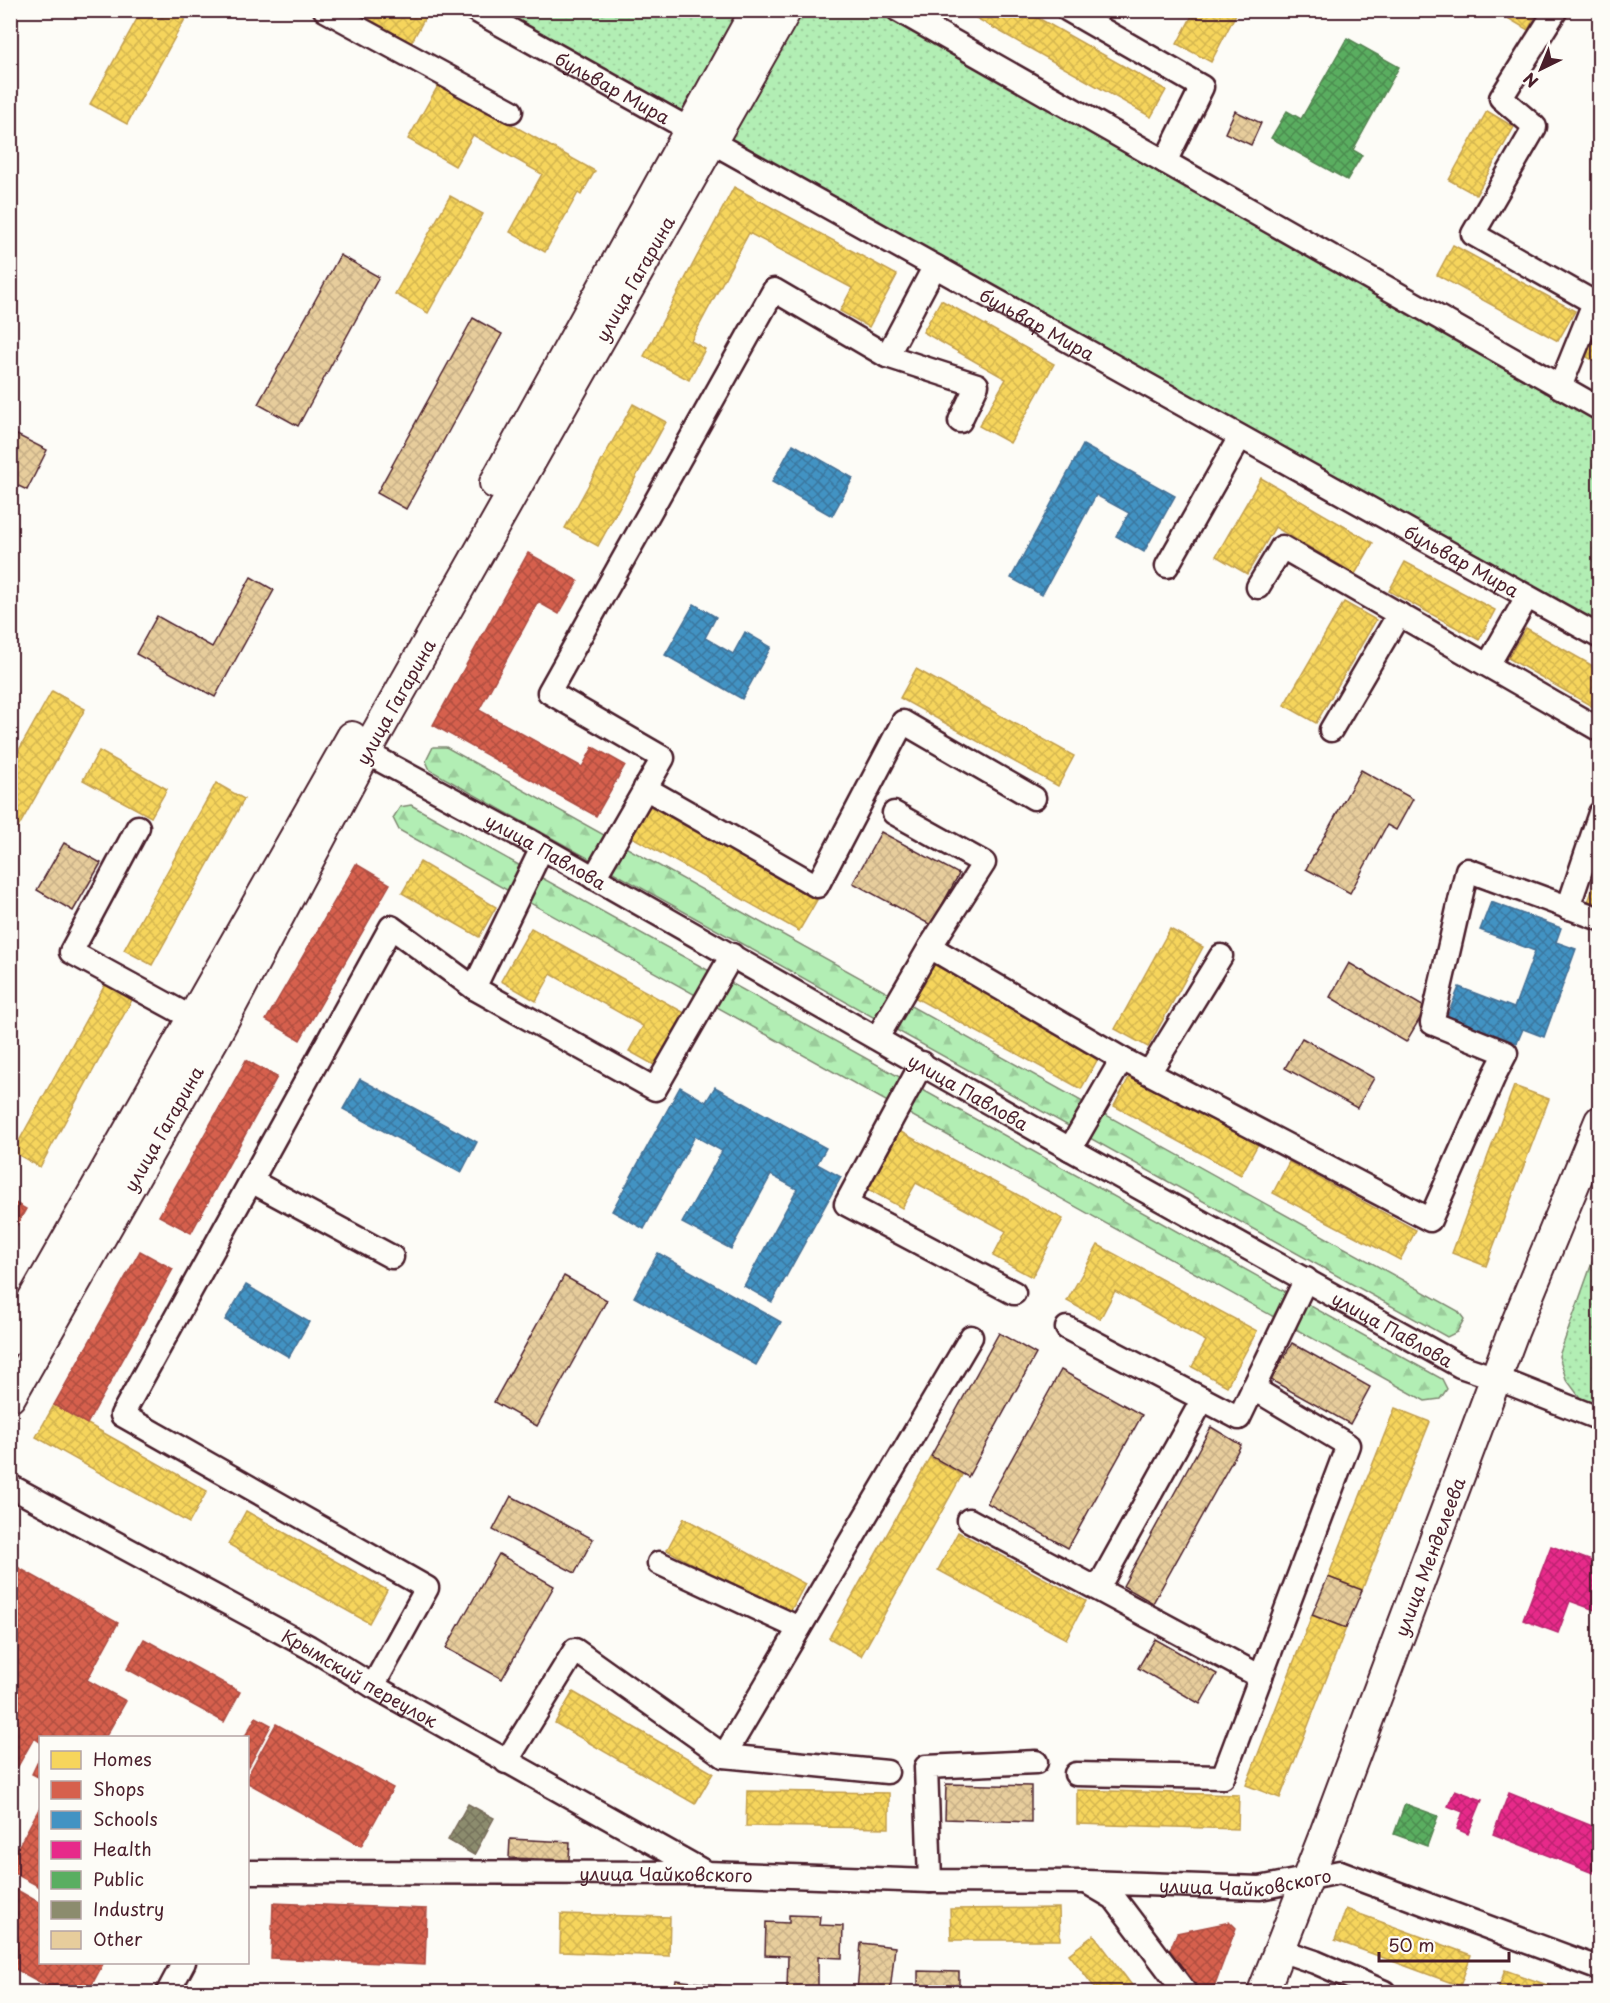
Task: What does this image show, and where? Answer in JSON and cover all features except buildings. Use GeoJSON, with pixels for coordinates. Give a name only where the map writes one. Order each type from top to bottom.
{"type":"FeatureCollection","features":[{"type":"Feature","properties":{"kind":"main road","name":"улица Гагарина"},"geometry":{"type":"LineString","coordinates":[[701,136],[756,10]]}},
{"type":"Feature","properties":{"kind":"main road","name":"улица Гагарина"},"geometry":{"type":"LineString","coordinates":[[10,1340],[192,1018],[357,748],[701,136],[786,10]]}},
{"type":"Feature","properties":{"kind":"main road","name":"улица Гагарина"},"geometry":{"type":"LineString","coordinates":[[10,1397],[215,1036],[357,748]]}},
{"type":"Feature","properties":{"kind":"main road","name":"улица Менделеева"},"geometry":{"type":"LineString","coordinates":[[1263,1992],[1496,1378],[1599,1121]]}},
{"type":"Feature","properties":{"kind":"street"},"geometry":{"type":"LineString","coordinates":[[325,10],[511,111]]}},
{"type":"Feature","properties":{"kind":"street","name":"бульвар Мира"},"geometry":{"type":"LineString","coordinates":[[475,10],[1599,637]]}},
{"type":"Feature","properties":{"kind":"street"},"geometry":{"type":"LineString","coordinates":[[898,10],[1599,409]]}},
{"type":"Feature","properties":{"kind":"street"},"geometry":{"type":"LineString","coordinates":[[1068,10],[1202,87],[1165,162]]}},
{"type":"Feature","properties":{"kind":"street"},"geometry":{"type":"LineString","coordinates":[[1556,10],[1501,98],[1535,127],[1473,234],[1597,305],[1560,387]]}},
{"type":"Feature","properties":{"kind":"street"},"geometry":{"type":"LineString","coordinates":[[887,356],[936,267]]}},
{"type":"Feature","properties":{"kind":"street"},"geometry":{"type":"LineString","coordinates":[[594,878],[663,758],[549,692],[774,290],[887,356],[977,385],[960,422]]}},
{"type":"Feature","properties":{"kind":"street"},"geometry":{"type":"LineString","coordinates":[[1167,566],[1240,436]]}},
{"type":"Feature","properties":{"kind":"street"},"geometry":{"type":"LineString","coordinates":[[1258,587],[1282,547],[1599,730]]}},
{"type":"Feature","properties":{"kind":"street"},"geometry":{"type":"LineString","coordinates":[[1488,665],[1527,597]]}},
{"type":"Feature","properties":{"kind":"street"},"geometry":{"type":"LineString","coordinates":[[1331,730],[1399,614]]}},
{"type":"Feature","properties":{"kind":"street"},"geometry":{"type":"LineString","coordinates":[[645,788],[817,886],[903,722],[1034,798]]}},
{"type":"Feature","properties":{"kind":"street","name":"улица Павлова"},"geometry":{"type":"LineString","coordinates":[[357,748],[542,848],[1070,1149],[1460,1366],[1599,1419]]}},
{"type":"Feature","properties":{"kind":"street"},"geometry":{"type":"LineString","coordinates":[[877,1038],[930,947],[984,863],[894,813]]}},
{"type":"Feature","properties":{"kind":"street"},"geometry":{"type":"LineString","coordinates":[[1568,908],[1599,813]]}},
{"type":"Feature","properties":{"kind":"street"},"geometry":{"type":"LineString","coordinates":[[138,827],[71,952],[192,1018]]}},
{"type":"Feature","properties":{"kind":"street"},"geometry":{"type":"LineString","coordinates":[[474,988],[542,848]]}},
{"type":"Feature","properties":{"kind":"street"},"geometry":{"type":"LineString","coordinates":[[930,947],[1122,1059],[1430,1220],[1506,1053],[1432,1023],[1467,870],[1599,919]]}},
{"type":"Feature","properties":{"kind":"street"},"geometry":{"type":"LineString","coordinates":[[373,1686],[427,1587],[122,1415],[391,927],[474,988],[654,1089],[732,956]]}},
{"type":"Feature","properties":{"kind":"street"},"geometry":{"type":"LineString","coordinates":[[1149,1073],[1221,956]]}},
{"type":"Feature","properties":{"kind":"street"},"geometry":{"type":"LineString","coordinates":[[1070,1149],[1122,1059]]}},
{"type":"Feature","properties":{"kind":"street"},"geometry":{"type":"LineString","coordinates":[[922,1063],[846,1204],[1014,1293]]}},
{"type":"Feature","properties":{"kind":"street"},"geometry":{"type":"LineString","coordinates":[[251,1181],[392,1257]]}},
{"type":"Feature","properties":{"kind":"street"},"geometry":{"type":"LineString","coordinates":[[1067,1328],[1239,1418],[1306,1279]]}},
{"type":"Feature","properties":{"kind":"street"},"geometry":{"type":"LineString","coordinates":[[724,1756],[970,1337]]}},
{"type":"Feature","properties":{"kind":"street"},"geometry":{"type":"LineString","coordinates":[[1076,1774],[1223,1777],[1348,1445],[1253,1388]]}},
{"type":"Feature","properties":{"kind":"street"},"geometry":{"type":"LineString","coordinates":[[1098,1588],[1203,1399]]}},
{"type":"Feature","properties":{"kind":"street","name":"Крымский переулок"},"geometry":{"type":"LineString","coordinates":[[10,1486],[309,1647],[506,1762],[706,1873]]}},
{"type":"Feature","properties":{"kind":"street"},"geometry":{"type":"LineString","coordinates":[[969,1520],[1261,1677]]}},
{"type":"Feature","properties":{"kind":"street"},"geometry":{"type":"LineString","coordinates":[[659,1563],[799,1628]]}},
{"type":"Feature","properties":{"kind":"street"},"geometry":{"type":"LineString","coordinates":[[506,1762],[575,1650],[724,1756],[886,1772]]}},
{"type":"Feature","properties":{"kind":"street"},"geometry":{"type":"LineString","coordinates":[[930,1881],[926,1767],[1036,1762]]}},
{"type":"Feature","properties":{"kind":"street","name":"улица Чайковского"},"geometry":{"type":"LineString","coordinates":[[249,1872],[706,1873],[930,1881],[1086,1881],[1260,1888],[1341,1872],[1599,1969]]}},
{"type":"Feature","properties":{"kind":"street"},"geometry":{"type":"LineString","coordinates":[[1086,1881],[1114,1898],[1185,1992]]}},
{"type":"Feature","properties":{"kind":"street"},"geometry":{"type":"LineString","coordinates":[[1280,1950],[1315,1962],[1381,1992]]}},
{"type":"Feature","properties":{"kind":"street"},"geometry":{"type":"LineString","coordinates":[[168,1992],[183,1964]]}},
{"type":"Feature","properties":{"kind":"green space"},"geometry":{"type":"Polygon","coordinates":[[[475,11],[898,11],[1599,409],[1599,637],[475,11]]]}},
{"type":"Feature","properties":{"kind":"green space"},"geometry":{"type":"Polygon","coordinates":[[[433,747],[446,747],[1458,1311],[1464,1319],[1457,1332],[1447,1337],[430,770],[426,761],[433,747]]]}},
{"type":"Feature","properties":{"kind":"green space"},"geometry":{"type":"Polygon","coordinates":[[[411,805],[1442,1379],[1447,1389],[1440,1399],[1425,1401],[399,830],[393,818],[400,807],[411,805]]]}},
{"type":"Feature","properties":{"kind":"green space"},"geometry":{"type":"Polygon","coordinates":[[[1599,1243],[1599,1409],[1584,1403],[1566,1379],[1559,1356],[1599,1243]]]}}]}
